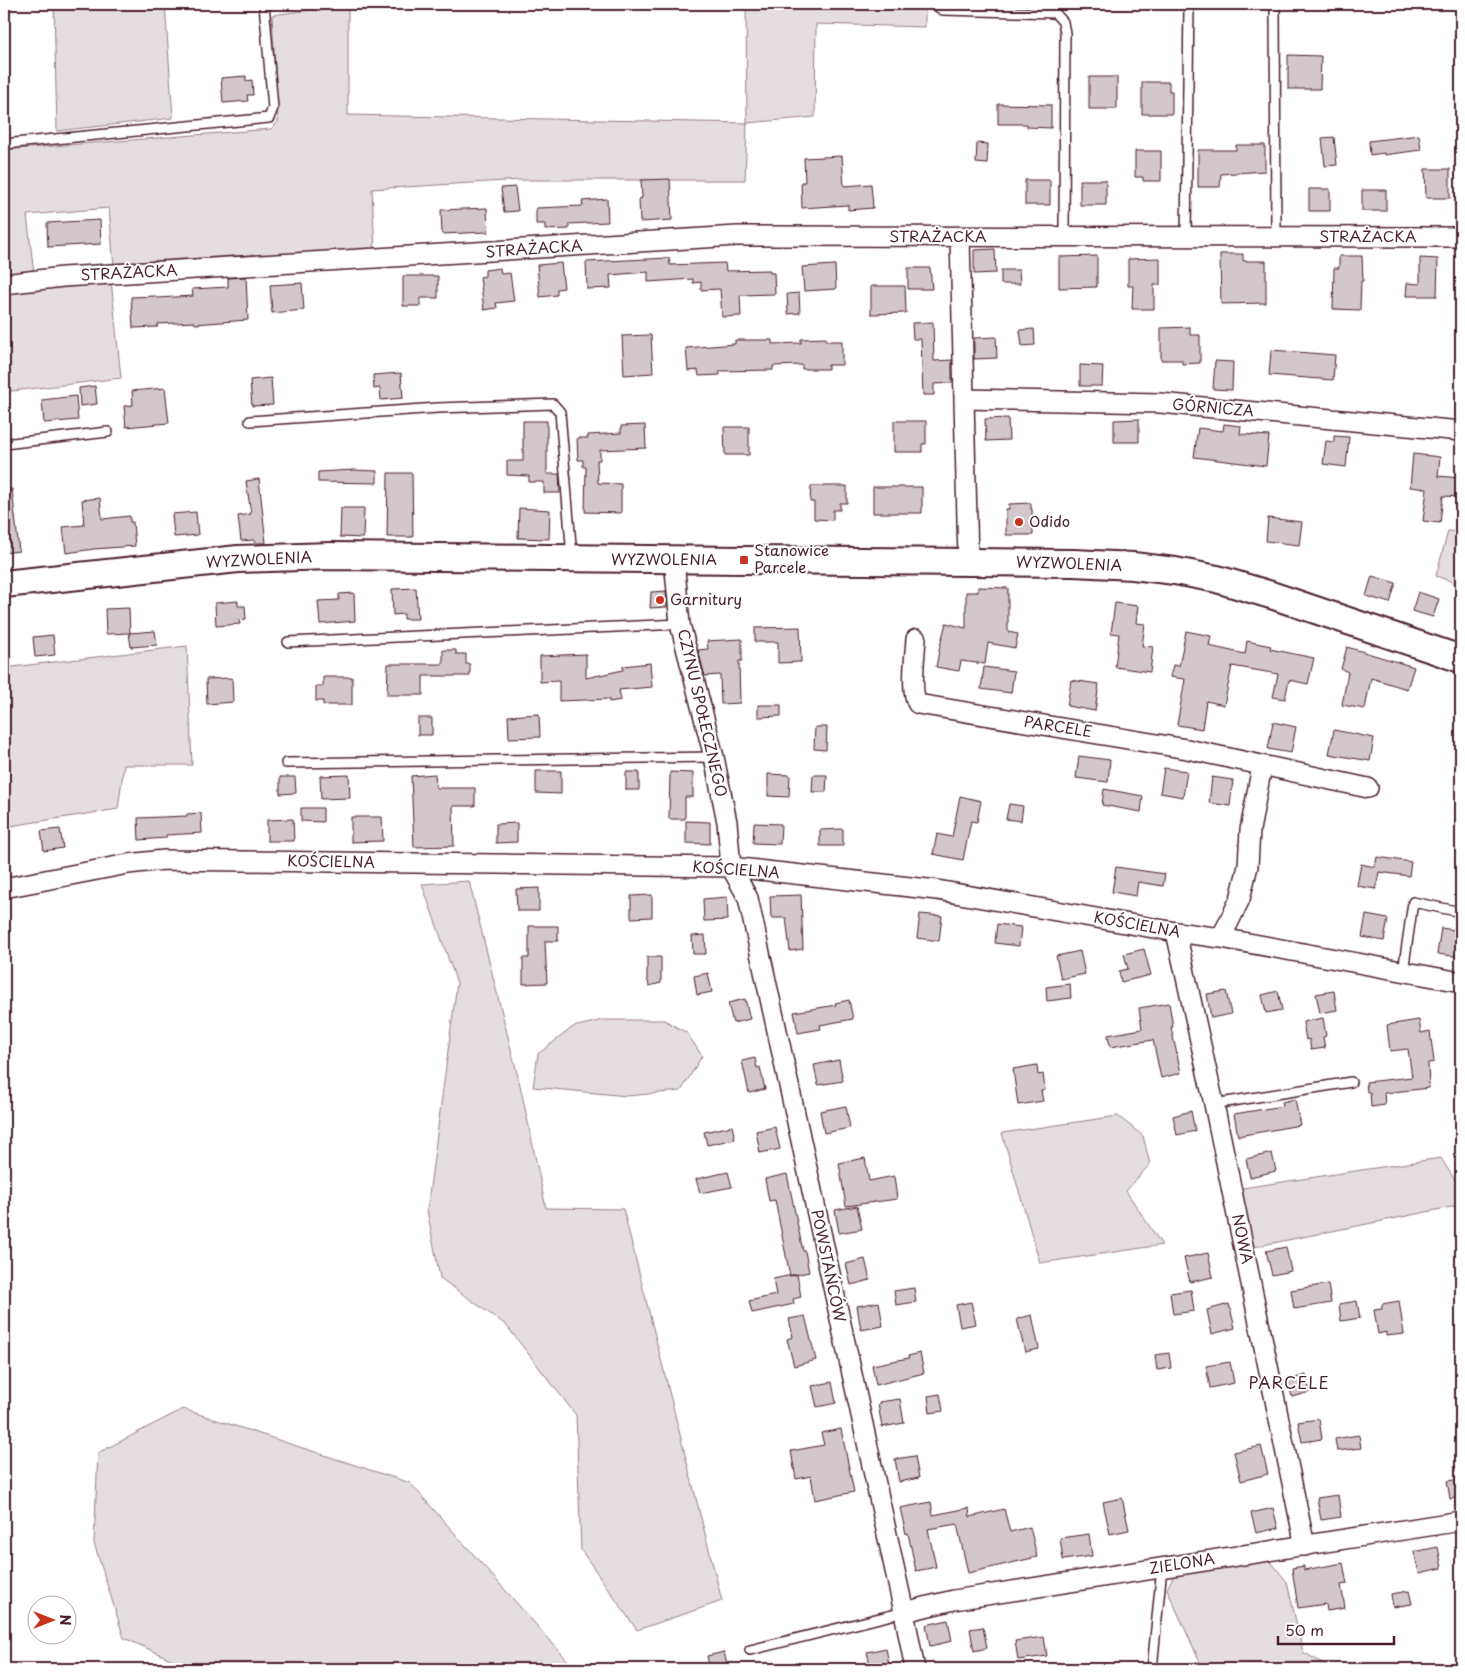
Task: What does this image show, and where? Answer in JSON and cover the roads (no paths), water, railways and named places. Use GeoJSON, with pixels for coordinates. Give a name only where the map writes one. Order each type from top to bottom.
{"type":"FeatureCollection","features":[{"type":"Feature","properties":{"kind":"main road","name":"WYZWOLENIA"},"geometry":{"type":"LineString","coordinates":[[4,584],[238,559],[330,556],[572,560],[1074,562],[1175,571],[1217,579],[1270,594],[1461,659]]}},
{"type":"Feature","properties":{"kind":"street","name":"STRAŻACKA"},"geometry":{"type":"LineString","coordinates":[[4,284],[63,277],[737,236],[1461,237]]}},
{"type":"Feature","properties":{"kind":"street"},"geometry":{"type":"LineString","coordinates":[[960,237],[968,561]]}},
{"type":"Feature","properties":{"kind":"street","name":"GÓRNICZA"},"geometry":{"type":"LineString","coordinates":[[964,399],[1160,403],[1461,431]]}},
{"type":"Feature","properties":{"kind":"street","name":"CZYNU SPOŁECZNEGO"},"geometry":{"type":"LineString","coordinates":[[674,559],[680,624],[714,757],[727,822],[731,867]]}},
{"type":"Feature","properties":{"kind":"street","name":"PARCELE"},"geometry":{"type":"LineString","coordinates":[[916,639],[914,691],[915,700],[918,704],[1187,749],[1368,788]]}},
{"type":"Feature","properties":{"kind":"street"},"geometry":{"type":"LineString","coordinates":[[1221,938],[1240,899],[1248,866],[1250,830],[1262,766]]}},
{"type":"Feature","properties":{"kind":"street","name":"KOŚCIELNA"},"geometry":{"type":"LineString","coordinates":[[4,888],[128,864],[164,860],[731,867],[937,890],[1176,932],[1221,938],[1461,982]]}},
{"type":"Feature","properties":{"kind":"street","name":"POWSTAŃCÓW"},"geometry":{"type":"LineString","coordinates":[[731,867],[748,898],[915,1669]]}},
{"type":"Feature","properties":{"kind":"street","name":"NOWA"},"geometry":{"type":"LineString","coordinates":[[1176,932],[1214,1104],[1305,1546]]}},
{"type":"Feature","properties":{"kind":"street","name":"ZIELONA"},"geometry":{"type":"LineString","coordinates":[[904,1612],[954,1600],[1461,1521]]}},
{"type":"Feature","properties":{"kind":"lane"},"geometry":{"type":"LineString","coordinates":[[4,144],[269,118],[273,108],[264,4]]}},
{"type":"Feature","properties":{"kind":"lane"},"geometry":{"type":"LineString","coordinates":[[935,4],[943,10],[1056,13],[1063,22],[1065,33],[1064,237]]}},
{"type":"Feature","properties":{"kind":"lane"},"geometry":{"type":"LineString","coordinates":[[1186,237],[1189,4]]}},
{"type":"Feature","properties":{"kind":"lane"},"geometry":{"type":"LineString","coordinates":[[1275,4],[1276,237]]}},
{"type":"Feature","properties":{"kind":"lane"},"geometry":{"type":"LineString","coordinates":[[250,421],[438,408],[553,404],[560,412],[572,560]]}},
{"type":"Feature","properties":{"kind":"lane"},"geometry":{"type":"LineString","coordinates":[[4,444],[108,432]]}},
{"type":"Feature","properties":{"kind":"lane"},"geometry":{"type":"LineString","coordinates":[[288,642],[680,624]]}},
{"type":"Feature","properties":{"kind":"lane"},"geometry":{"type":"LineString","coordinates":[[286,763],[714,757]]}},
{"type":"Feature","properties":{"kind":"lane"},"geometry":{"type":"LineString","coordinates":[[1403,972],[1413,902],[1461,912]]}},
{"type":"Feature","properties":{"kind":"lane"},"geometry":{"type":"LineString","coordinates":[[1214,1104],[1351,1082]]}},
{"type":"Feature","properties":{"kind":"lane"},"geometry":{"type":"LineString","coordinates":[[1152,1669],[1162,1567]]}},
{"type":"Feature","properties":{"kind":"lane"},"geometry":{"type":"LineString","coordinates":[[750,1650],[904,1612]]}},
{"type":"Feature","properties":{"kind":"place","name":"Odido"},"geometry":{"type":"Point","coordinates":[1019,522]}},
{"type":"Feature","properties":{"kind":"place","name":"Stanowice Parcele"},"geometry":{"type":"Point","coordinates":[744,560]}},
{"type":"Feature","properties":{"kind":"place","name":"Garnitury"},"geometry":{"type":"Point","coordinates":[660,600]}},
{"type":"Feature","properties":{"kind":"district","name":"PARCELE"},"geometry":{"type":"Point","coordinates":[1289,1383]}}]}
